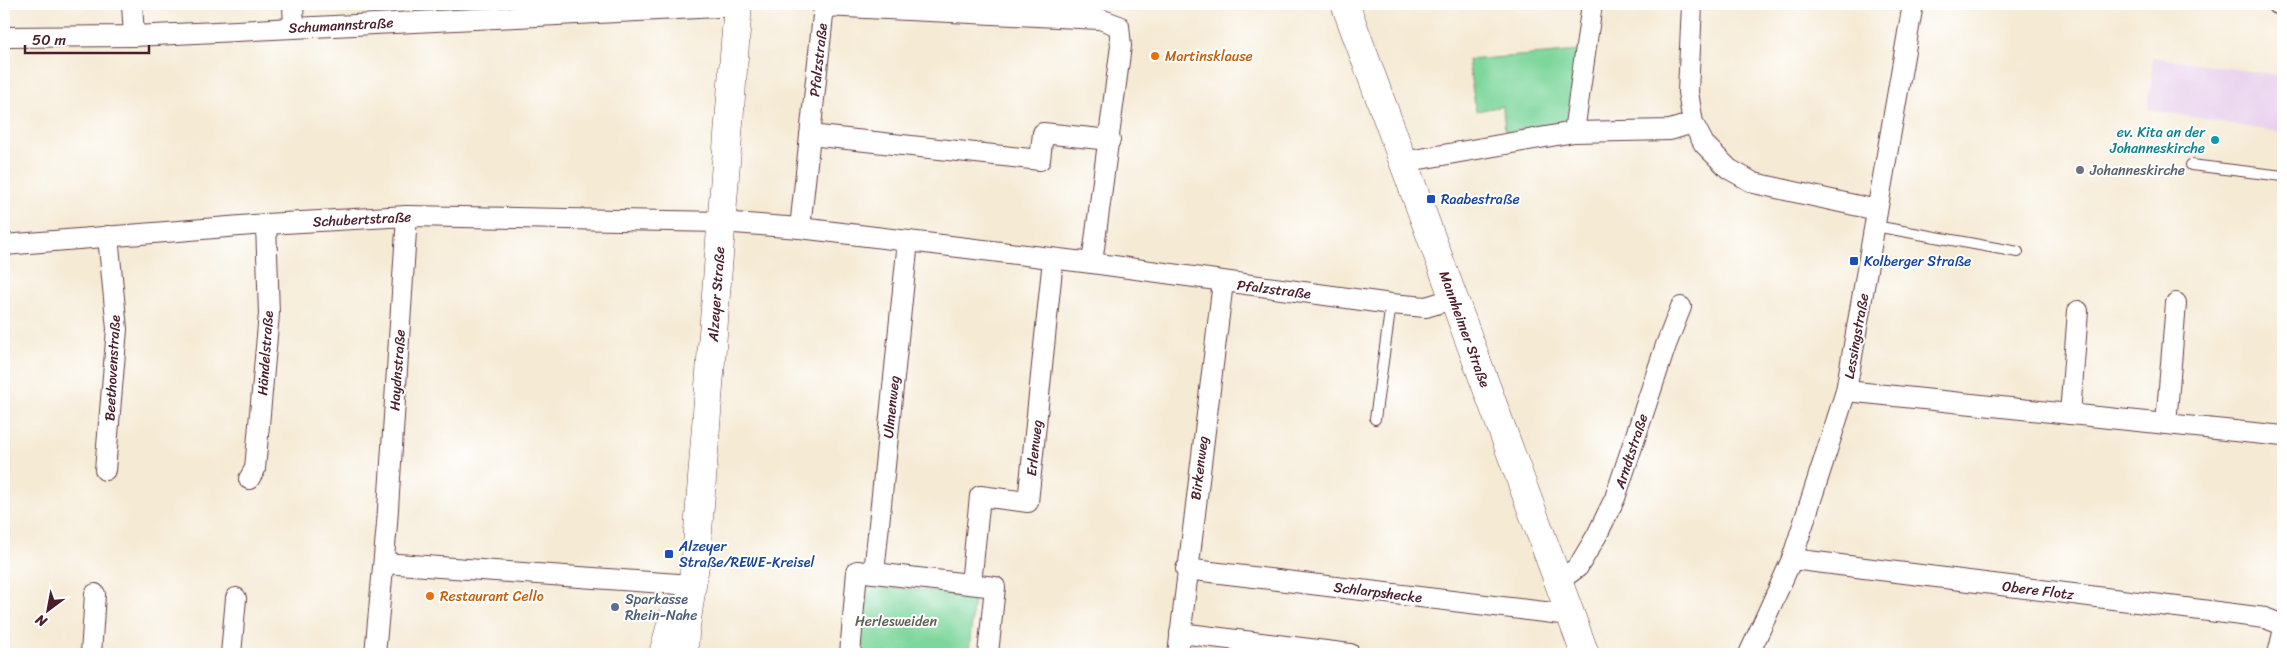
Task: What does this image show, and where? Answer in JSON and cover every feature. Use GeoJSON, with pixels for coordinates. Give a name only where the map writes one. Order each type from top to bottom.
{"type":"FeatureCollection","features":[{"type":"Feature","properties":{"kind":"main road","name":"Mannheimer Straße"},"geometry":{"type":"LineString","coordinates":[[1345,4],[1455,298],[1584,654]]}},
{"type":"Feature","properties":{"kind":"main road","name":"Alzeyer Straße"},"geometry":{"type":"LineString","coordinates":[[684,654],[685,633],[696,558],[738,5]]}},
{"type":"Feature","properties":{"kind":"main road","name":"Alzeyer Straße"},"geometry":{"type":"LineString","coordinates":[[663,654],[673,617],[692,585]]}},
{"type":"Feature","properties":{"kind":"street"},"geometry":{"type":"LineString","coordinates":[[132,4],[134,36]]}},
{"type":"Feature","properties":{"kind":"street"},"geometry":{"type":"LineString","coordinates":[[293,4],[294,28]]}},
{"type":"Feature","properties":{"kind":"street"},"geometry":{"type":"LineString","coordinates":[[1574,132],[1592,4]]}},
{"type":"Feature","properties":{"kind":"street"},"geometry":{"type":"LineString","coordinates":[[1692,4],[1688,92],[1693,123],[1704,144],[1729,169],[1754,183],[1876,218]]}},
{"type":"Feature","properties":{"kind":"street","name":"Lessingstraße"},"geometry":{"type":"LineString","coordinates":[[1749,654],[1792,559],[1846,391],[1913,4]]}},
{"type":"Feature","properties":{"kind":"street"},"geometry":{"type":"LineString","coordinates":[[2277,4],[2283,4]]}},
{"type":"Feature","properties":{"kind":"street","name":"Schumannstraße"},"geometry":{"type":"LineString","coordinates":[[4,37],[134,36],[294,28],[461,12],[738,5]]}},
{"type":"Feature","properties":{"kind":"street","name":"Pfalzstraße"},"geometry":{"type":"LineString","coordinates":[[800,228],[824,6],[1100,19],[1119,26],[1122,46],[1092,263]]}},
{"type":"Feature","properties":{"kind":"street"},"geometry":{"type":"LineString","coordinates":[[1403,162],[1574,132],[1670,130],[1693,123]]}},
{"type":"Feature","properties":{"kind":"street"},"geometry":{"type":"LineString","coordinates":[[810,135],[1040,160],[1043,133],[1110,140]]}},
{"type":"Feature","properties":{"kind":"street","name":"Schubertstraße"},"geometry":{"type":"LineString","coordinates":[[4,245],[266,224],[407,216],[721,222]]}},
{"type":"Feature","properties":{"kind":"street","name":"Haydnstraße"},"geometry":{"type":"LineString","coordinates":[[375,654],[387,524],[407,216]]}},
{"type":"Feature","properties":{"kind":"street","name":"Pfalzstraße"},"geometry":{"type":"LineString","coordinates":[[721,222],[800,228],[1092,263],[1391,304],[1426,307],[1455,298]]}},
{"type":"Feature","properties":{"kind":"street","name":"Händelstraße"},"geometry":{"type":"LineString","coordinates":[[249,479],[255,469],[269,314],[266,224]]}},
{"type":"Feature","properties":{"kind":"street","name":"Beethovenstraße"},"geometry":{"type":"LineString","coordinates":[[105,470],[117,329],[108,236]]}},
{"type":"Feature","properties":{"kind":"street","name":"Ulmenweg"},"geometry":{"type":"LineString","coordinates":[[874,573],[908,241]]}},
{"type":"Feature","properties":{"kind":"street","name":"Erlenweg"},"geometry":{"type":"LineString","coordinates":[[972,584],[980,496],[1028,502],[1053,259]]}},
{"type":"Feature","properties":{"kind":"street","name":"Birkenweg"},"geometry":{"type":"LineString","coordinates":[[1178,654],[1186,569],[1223,282]]}},
{"type":"Feature","properties":{"kind":"street"},"geometry":{"type":"LineString","coordinates":[[2166,424],[2176,303]]}},
{"type":"Feature","properties":{"kind":"street","name":"Arndtstraße"},"geometry":{"type":"LineString","coordinates":[[1557,579],[1578,567],[1597,535],[1615,498],[1666,345],[1681,307]]}},
{"type":"Feature","properties":{"kind":"street"},"geometry":{"type":"LineString","coordinates":[[2070,414],[2078,312]]}},
{"type":"Feature","properties":{"kind":"street"},"geometry":{"type":"LineString","coordinates":[[1846,391],[2283,436]]}},
{"type":"Feature","properties":{"kind":"street","name":"Obere Flotz"},"geometry":{"type":"LineString","coordinates":[[1792,559],[2265,618],[2283,625]]}},
{"type":"Feature","properties":{"kind":"street"},"geometry":{"type":"LineString","coordinates":[[384,563],[692,585]]}},
{"type":"Feature","properties":{"kind":"street","name":"Schlarpshecke"},"geometry":{"type":"LineString","coordinates":[[1186,569],[1562,614],[1570,613]]}},
{"type":"Feature","properties":{"kind":"street"},"geometry":{"type":"LineString","coordinates":[[850,654],[857,571],[995,587],[988,654]]}},
{"type":"Feature","properties":{"kind":"street"},"geometry":{"type":"LineString","coordinates":[[91,654],[95,594]]}},
{"type":"Feature","properties":{"kind":"street"},"geometry":{"type":"LineString","coordinates":[[231,654],[236,598]]}},
{"type":"Feature","properties":{"kind":"street"},"geometry":{"type":"LineString","coordinates":[[1180,633],[1350,654]]}},
{"type":"Feature","properties":{"kind":"street"},"geometry":{"type":"LineString","coordinates":[[2278,654],[2283,634]]}},
{"type":"Feature","properties":{"kind":"lane"},"geometry":{"type":"LineString","coordinates":[[2191,165],[2283,176]]}},
{"type":"Feature","properties":{"kind":"lane"},"geometry":{"type":"LineString","coordinates":[[1876,218],[2018,252]]}},
{"type":"Feature","properties":{"kind":"lane"},"geometry":{"type":"LineString","coordinates":[[1375,419],[1391,304]]}},
{"type":"Feature","properties":{"kind":"shaded area"},"geometry":{"type":"Polygon","coordinates":[[[2153,57],[2283,76],[2283,133],[2148,109],[2153,57]]]}},
{"type":"Feature","properties":{"kind":"green space"},"geometry":{"type":"Polygon","coordinates":[[[1581,51],[1570,121],[1505,132],[1503,106],[1476,111],[1468,60],[1581,51]]]}},
{"type":"Feature","properties":{"kind":"green space","name":"Herlesweiden"},"geometry":{"type":"Polygon","coordinates":[[[864,585],[974,595],[969,654],[858,654],[864,585]]]}},
{"type":"Feature","properties":{"kind":"place","name":"Martinsklause"},"geometry":{"type":"Point","coordinates":[1155,56]}},
{"type":"Feature","properties":{"kind":"place","name":"ev. Kita an der Johanneskirche"},"geometry":{"type":"Point","coordinates":[2215,140]}},
{"type":"Feature","properties":{"kind":"place","name":"Johanneskirche"},"geometry":{"type":"Point","coordinates":[2080,170]}},
{"type":"Feature","properties":{"kind":"place","name":"Raabestraße"},"geometry":{"type":"Point","coordinates":[1431,199]}},
{"type":"Feature","properties":{"kind":"place","name":"Kolberger Straße"},"geometry":{"type":"Point","coordinates":[1854,261]}},
{"type":"Feature","properties":{"kind":"place","name":"Alzeyer Straße/REWE-Kreisel"},"geometry":{"type":"Point","coordinates":[669,554]}},
{"type":"Feature","properties":{"kind":"place","name":"Restaurant Cello"},"geometry":{"type":"Point","coordinates":[430,596]}},
{"type":"Feature","properties":{"kind":"place","name":"Sparkasse Rhein-Nahe"},"geometry":{"type":"Point","coordinates":[615,607]}}]}
